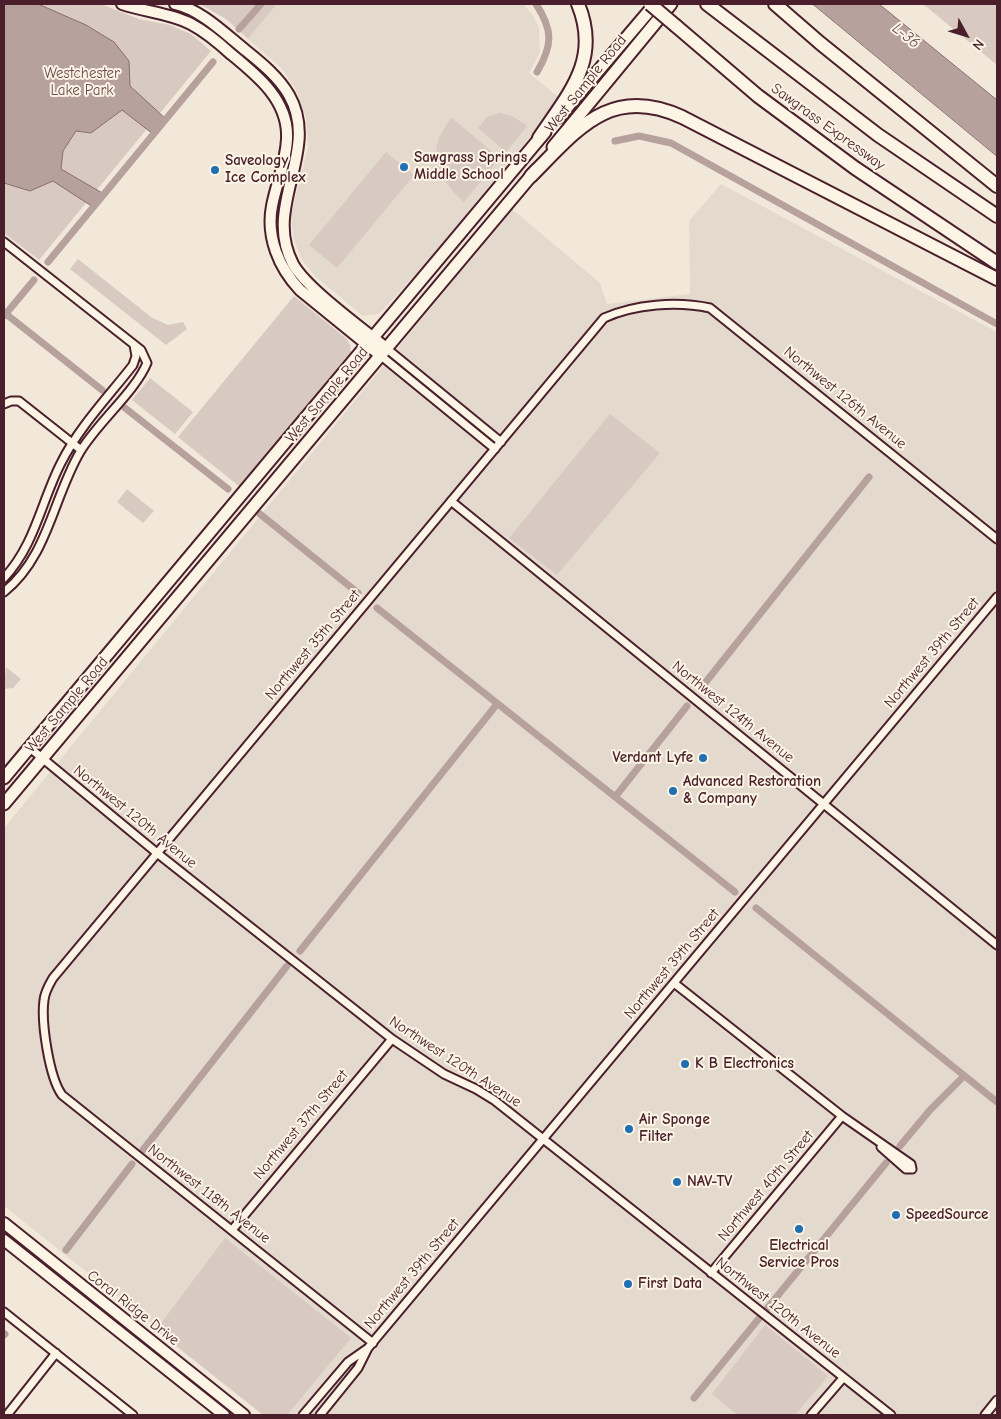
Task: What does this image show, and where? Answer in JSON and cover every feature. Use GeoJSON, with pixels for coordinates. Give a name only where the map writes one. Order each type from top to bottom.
{"type":"FeatureCollection","features":[{"type":"Feature","properties":{"kind":"highway"},"geometry":{"type":"LineString","coordinates":[[539,138],[574,88],[583,68],[586,38],[578,4]]}},
{"type":"Feature","properties":{"kind":"highway","name":"Sawgrass Expressway"},"geometry":{"type":"LineString","coordinates":[[650,4],[758,96],[855,168],[997,263]]}},
{"type":"Feature","properties":{"kind":"highway","name":"Sawgrass Expressway"},"geometry":{"type":"LineString","coordinates":[[707,4],[878,135],[997,216]]}},
{"type":"Feature","properties":{"kind":"highway"},"geometry":{"type":"LineString","coordinates":[[775,4],[820,43],[997,186]]}},
{"type":"Feature","properties":{"kind":"highway"},"geometry":{"type":"LineString","coordinates":[[531,176],[578,128],[596,116],[633,107],[663,109],[997,279]]}},
{"type":"Feature","properties":{"kind":"main road","name":"West Sample Road"},"geometry":{"type":"LineString","coordinates":[[4,778],[539,138],[655,4]]}},
{"type":"Feature","properties":{"kind":"main road","name":"West Sample Road"},"geometry":{"type":"LineString","coordinates":[[4,804],[531,176],[671,4]]}},
{"type":"Feature","properties":{"kind":"street"},"geometry":{"type":"LineString","coordinates":[[122,4],[179,18],[191,24],[210,36],[255,73],[279,102],[283,111],[288,138],[284,162],[272,207],[272,233],[279,260],[291,281],[304,294],[370,341]]}},
{"type":"Feature","properties":{"kind":"street"},"geometry":{"type":"LineString","coordinates":[[174,4],[198,14],[215,25],[263,64],[288,95],[298,122],[299,138],[297,156],[284,204],[283,228],[293,264],[307,282],[370,341],[495,449]]}},
{"type":"Feature","properties":{"kind":"street"},"geometry":{"type":"LineString","coordinates":[[191,24],[198,14]]}},
{"type":"Feature","properties":{"kind":"street"},"geometry":{"type":"LineString","coordinates":[[279,102],[288,95]]}},
{"type":"Feature","properties":{"kind":"street"},"geometry":{"type":"LineString","coordinates":[[4,242],[134,345],[146,356],[147,363],[145,369],[81,450],[60,493],[42,542],[22,574],[4,592]]}},
{"type":"Feature","properties":{"kind":"street","name":"Northwest 126th Avenue"},"geometry":{"type":"LineString","coordinates":[[666,306],[697,305],[710,308],[722,316],[997,539]]}},
{"type":"Feature","properties":{"kind":"street","name":"Northwest 35th Street"},"geometry":{"type":"LineString","coordinates":[[49,1054],[44,1006],[47,987],[157,853],[604,318],[621,310],[666,306]]}},
{"type":"Feature","properties":{"kind":"street"},"geometry":{"type":"LineString","coordinates":[[4,578],[14,567],[32,537],[53,479],[72,444],[133,365],[136,356],[134,345]]}},
{"type":"Feature","properties":{"kind":"street"},"geometry":{"type":"LineString","coordinates":[[383,352],[500,442]]}},
{"type":"Feature","properties":{"kind":"street"},"geometry":{"type":"LineString","coordinates":[[7,403],[19,401],[81,450]]}},
{"type":"Feature","properties":{"kind":"street","name":"Northwest 124th Avenue"},"geometry":{"type":"LineString","coordinates":[[451,501],[997,945]]}},
{"type":"Feature","properties":{"kind":"street"},"geometry":{"type":"LineString","coordinates":[[14,567],[22,574]]}},
{"type":"Feature","properties":{"kind":"street","name":"Northwest 39th Street"},"geometry":{"type":"LineString","coordinates":[[320,1415],[358,1368],[370,1346],[997,597]]}},
{"type":"Feature","properties":{"kind":"street","name":"Northwest 120th Avenue"},"geometry":{"type":"LineString","coordinates":[[30,748],[157,853],[392,1039],[444,1074],[494,1100],[891,1415]]}},
{"type":"Feature","properties":{"kind":"street"},"geometry":{"type":"LineString","coordinates":[[674,982],[842,1116],[910,1164],[912,1170],[901,1165],[878,1142]]}},
{"type":"Feature","properties":{"kind":"street","name":"Northwest 37th Street"},"geometry":{"type":"LineString","coordinates":[[232,1230],[392,1039]]}},
{"type":"Feature","properties":{"kind":"street","name":"Northwest 118th Avenue"},"geometry":{"type":"LineString","coordinates":[[49,1054],[55,1086],[62,1095],[232,1230],[370,1346]]}},
{"type":"Feature","properties":{"kind":"street","name":"Northwest 40th Street"},"geometry":{"type":"LineString","coordinates":[[712,1273],[842,1116]]}},
{"type":"Feature","properties":{"kind":"street"},"geometry":{"type":"LineString","coordinates":[[4,1240],[8,1226]]}},
{"type":"Feature","properties":{"kind":"street","name":"Coral Ridge Drive"},"geometry":{"type":"LineString","coordinates":[[8,1226],[244,1415]]}},
{"type":"Feature","properties":{"kind":"street","name":"Coral Ridge Drive"},"geometry":{"type":"LineString","coordinates":[[4,1240],[224,1415]]}},
{"type":"Feature","properties":{"kind":"street"},"geometry":{"type":"LineString","coordinates":[[4,1312],[133,1415]]}},
{"type":"Feature","properties":{"kind":"street"},"geometry":{"type":"LineString","coordinates":[[115,1329],[130,1333],[140,1333]]}},
{"type":"Feature","properties":{"kind":"street","name":"Northwest 39th Street"},"geometry":{"type":"LineString","coordinates":[[303,1415],[348,1362],[370,1346]]}},
{"type":"Feature","properties":{"kind":"street"},"geometry":{"type":"LineString","coordinates":[[7,1415],[56,1353]]}},
{"type":"Feature","properties":{"kind":"street"},"geometry":{"type":"LineString","coordinates":[[811,1415],[843,1378]]}},
{"type":"Feature","properties":{"kind":"street"},"geometry":{"type":"LineString","coordinates":[[985,1415],[997,1400]]}},
{"type":"Feature","properties":{"kind":"shaded area","name":"Sawgrass Springs Middle School"},"geometry":{"type":"Polygon","coordinates":[[[277,4],[523,4],[533,15],[539,28],[540,52],[529,73],[561,99],[427,262],[379,314],[363,316],[316,277],[302,260],[294,240],[291,215],[308,147],[306,118],[296,90],[282,69],[248,39],[277,4]]]}},
{"type":"Feature","properties":{"kind":"shaded area"},"geometry":{"type":"Polygon","coordinates":[[[721,184],[997,332],[997,1415],[266,1415],[4,1206],[4,828],[512,209],[600,283],[607,304],[690,294],[689,221],[721,184]]]}},
{"type":"Feature","properties":{"kind":"green space","name":"Westchester Lake Park"},"geometry":{"type":"Polygon","coordinates":[[[4,4],[101,4],[139,19],[170,25],[191,34],[211,51],[39,260],[4,233],[4,4]]]}},
{"type":"Feature","properties":{"kind":"green space"},"geometry":{"type":"Polygon","coordinates":[[[200,4],[277,4],[248,39],[226,19],[200,4]]]}},
{"type":"Feature","properties":{"kind":"green space"},"geometry":{"type":"Polygon","coordinates":[[[923,4],[997,4],[997,65],[923,4]]]}},
{"type":"Feature","properties":{"kind":"green space"},"geometry":{"type":"Polygon","coordinates":[[[500,113],[512,116],[527,126],[506,152],[478,128],[487,117],[500,113]]]}},
{"type":"Feature","properties":{"kind":"green space"},"geometry":{"type":"Polygon","coordinates":[[[451,117],[497,156],[498,160],[464,202],[447,184],[437,162],[438,142],[451,117]]]}},
{"type":"Feature","properties":{"kind":"green space"},"geometry":{"type":"Polygon","coordinates":[[[386,152],[414,175],[337,268],[309,245],[386,152]]]}},
{"type":"Feature","properties":{"kind":"green space"},"geometry":{"type":"Polygon","coordinates":[[[78,259],[151,317],[168,325],[183,322],[187,329],[166,345],[70,269],[78,259]]]}},
{"type":"Feature","properties":{"kind":"green space"},"geometry":{"type":"Polygon","coordinates":[[[294,296],[347,339],[351,352],[240,487],[178,437],[294,296]]]}},
{"type":"Feature","properties":{"kind":"green space"},"geometry":{"type":"Polygon","coordinates":[[[150,378],[193,412],[175,434],[132,400],[150,378]]]}},
{"type":"Feature","properties":{"kind":"green space"},"geometry":{"type":"Polygon","coordinates":[[[610,414],[660,453],[557,575],[509,538],[610,414]]]}},
{"type":"Feature","properties":{"kind":"green space"},"geometry":{"type":"Polygon","coordinates":[[[127,489],[154,511],[143,523],[117,502],[127,489]]]}},
{"type":"Feature","properties":{"kind":"green space"},"geometry":{"type":"Polygon","coordinates":[[[6,667],[21,679],[13,688],[4,689],[6,667]]]}},
{"type":"Feature","properties":{"kind":"green space"},"geometry":{"type":"Polygon","coordinates":[[[225,1238],[351,1338],[287,1415],[263,1415],[156,1330],[225,1238]]]}},
{"type":"Feature","properties":{"kind":"green space"},"geometry":{"type":"Polygon","coordinates":[[[765,1325],[828,1376],[795,1415],[738,1415],[712,1394],[765,1325]]]}},
{"type":"Feature","properties":{"kind":"water"},"geometry":{"type":"Polygon","coordinates":[[[4,4],[38,4],[86,25],[114,42],[129,61],[130,86],[166,119],[153,134],[122,110],[91,133],[76,131],[63,151],[61,169],[104,194],[93,207],[53,181],[30,191],[4,183],[4,4]]]}},
{"type":"Feature","properties":{"kind":"water","name":"L-36"},"geometry":{"type":"Polygon","coordinates":[[[813,4],[879,4],[997,100],[997,156],[813,4]]]}},
{"type":"Feature","properties":{"kind":"waterway"},"geometry":{"type":"LineString","coordinates":[[239,29],[261,4]]}},
{"type":"Feature","properties":{"kind":"waterway"},"geometry":{"type":"LineString","coordinates":[[536,4],[546,22],[549,38],[546,54],[537,72]]}},
{"type":"Feature","properties":{"kind":"waterway"},"geometry":{"type":"LineString","coordinates":[[48,262],[213,62]]}},
{"type":"Feature","properties":{"kind":"waterway"},"geometry":{"type":"LineString","coordinates":[[615,141],[639,136],[671,143],[997,324]]}},
{"type":"Feature","properties":{"kind":"waterway"},"geometry":{"type":"LineString","coordinates":[[4,316],[34,280]]}},
{"type":"Feature","properties":{"kind":"waterway"},"geometry":{"type":"LineString","coordinates":[[6,314],[102,390]]}},
{"type":"Feature","properties":{"kind":"waterway"},"geometry":{"type":"LineString","coordinates":[[125,408],[228,489]]}},
{"type":"Feature","properties":{"kind":"waterway"},"geometry":{"type":"LineString","coordinates":[[701,688],[869,477]]}},
{"type":"Feature","properties":{"kind":"waterway"},"geometry":{"type":"LineString","coordinates":[[260,514],[358,593]]}},
{"type":"Feature","properties":{"kind":"waterway"},"geometry":{"type":"LineString","coordinates":[[377,608],[735,892]]}},
{"type":"Feature","properties":{"kind":"waterway"},"geometry":{"type":"LineString","coordinates":[[300,951],[497,704]]}},
{"type":"Feature","properties":{"kind":"waterway"},"geometry":{"type":"LineString","coordinates":[[615,797],[687,706]]}},
{"type":"Feature","properties":{"kind":"waterway"},"geometry":{"type":"LineString","coordinates":[[756,908],[997,1102]]}},
{"type":"Feature","properties":{"kind":"waterway"},"geometry":{"type":"LineString","coordinates":[[143,1150],[287,966]]}},
{"type":"Feature","properties":{"kind":"waterway"},"geometry":{"type":"LineString","coordinates":[[900,1146],[930,1110],[964,1076]]}},
{"type":"Feature","properties":{"kind":"waterway"},"geometry":{"type":"LineString","coordinates":[[694,1398],[886,1163]]}},
{"type":"Feature","properties":{"kind":"waterway"},"geometry":{"type":"LineString","coordinates":[[66,1250],[132,1164]]}},
{"type":"Feature","properties":{"kind":"place","name":"Sawgrass Springs Middle School"},"geometry":{"type":"Point","coordinates":[404,167]}},
{"type":"Feature","properties":{"kind":"place","name":"Saveology Ice Complex"},"geometry":{"type":"Point","coordinates":[215,170]}},
{"type":"Feature","properties":{"kind":"place","name":"Verdant Lyfe"},"geometry":{"type":"Point","coordinates":[703,758]}},
{"type":"Feature","properties":{"kind":"place","name":"Advanced Restoration & Company"},"geometry":{"type":"Point","coordinates":[673,791]}},
{"type":"Feature","properties":{"kind":"place","name":"K B Electronics"},"geometry":{"type":"Point","coordinates":[685,1064]}},
{"type":"Feature","properties":{"kind":"place","name":"Air Sponge Filter"},"geometry":{"type":"Point","coordinates":[629,1129]}},
{"type":"Feature","properties":{"kind":"place","name":"NAV-TV"},"geometry":{"type":"Point","coordinates":[677,1182]}},
{"type":"Feature","properties":{"kind":"place","name":"SpeedSource"},"geometry":{"type":"Point","coordinates":[896,1215]}},
{"type":"Feature","properties":{"kind":"place","name":"Electrical Service Pros"},"geometry":{"type":"Point","coordinates":[799,1229]}},
{"type":"Feature","properties":{"kind":"place","name":"First Data"},"geometry":{"type":"Point","coordinates":[628,1284]}}]}
